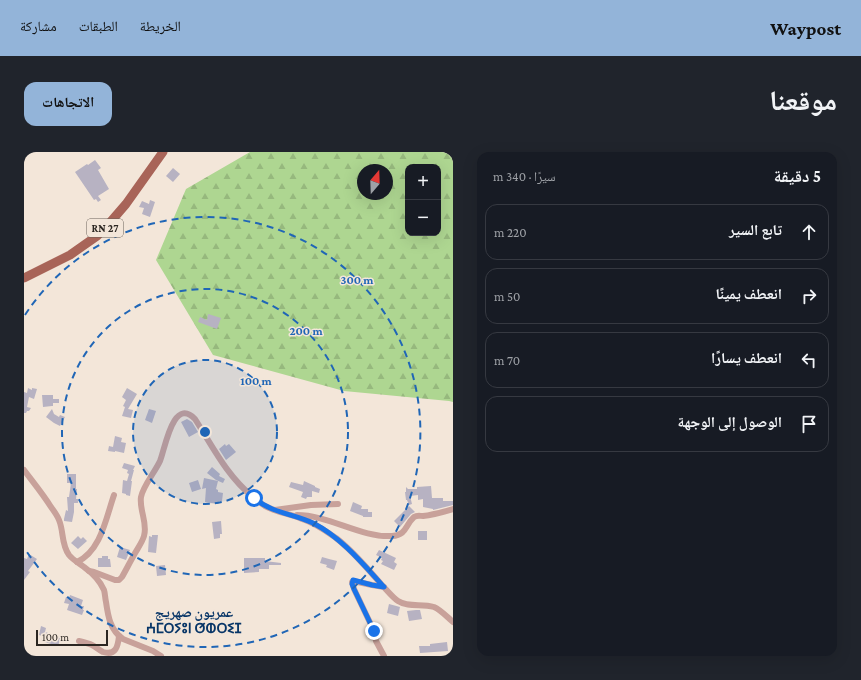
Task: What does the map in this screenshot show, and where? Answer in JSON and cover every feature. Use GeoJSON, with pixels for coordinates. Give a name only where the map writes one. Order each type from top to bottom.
{"type":"FeatureCollection","features":[{"type":"Feature","properties":{"kind":"main road","name":"RN 27"},"geometry":{"type":"LineString","coordinates":[[24,278],[70,255],[98,236],[126,204],[163,152]]}},
{"type":"Feature","properties":{"kind":"street"},"geometry":{"type":"LineString","coordinates":[[89,571],[115,580],[122,577],[145,533],[141,500],[144,490],[159,461],[172,424],[181,414],[190,415],[222,463],[239,484],[259,502],[273,510],[313,523],[337,539],[364,564],[384,587],[400,602],[408,605],[433,607],[453,622]]}},
{"type":"Feature","properties":{"kind":"street"},"geometry":{"type":"LineString","coordinates":[[24,470],[56,514],[65,549],[72,558],[89,571],[104,590],[110,624],[119,636],[162,656]]}},
{"type":"Feature","properties":{"kind":"street"},"geometry":{"type":"LineString","coordinates":[[77,562],[84,558],[97,543],[114,495]]}},
{"type":"Feature","properties":{"kind":"street"},"geometry":{"type":"LineString","coordinates":[[273,510],[338,504]]}},
{"type":"Feature","properties":{"kind":"street"},"geometry":{"type":"LineString","coordinates":[[290,515],[303,515],[364,532],[391,536],[402,534],[414,517],[453,509]]}},
{"type":"Feature","properties":{"kind":"street"},"geometry":{"type":"LineString","coordinates":[[384,587],[353,580],[352,582],[374,631],[376,641],[384,656]]}},
{"type":"Feature","properties":{"kind":"street"},"geometry":{"type":"LineString","coordinates":[[79,641],[92,645],[109,655],[114,653],[116,650],[119,636]]}},
{"type":"Feature","properties":{"kind":"green space"},"geometry":{"type":"Polygon","coordinates":[[[250,152],[453,152],[453,402],[344,391],[213,355],[156,260],[186,189],[250,152]]]}},
{"type":"Feature","properties":{"kind":"building"},"geometry":{"type":"Polygon","coordinates":[[[95,160],[101,168],[98,170],[109,189],[98,196],[101,200],[98,202],[96,199],[94,200],[75,172],[95,160]]]}},
{"type":"Feature","properties":{"kind":"building"},"geometry":{"type":"Polygon","coordinates":[[[173,168],[180,174],[173,182],[166,176],[173,168]]]}},
{"type":"Feature","properties":{"kind":"building"},"geometry":{"type":"Polygon","coordinates":[[[150,200],[155,202],[150,217],[142,214],[144,208],[139,207],[142,201],[149,204],[150,200]]]}},
{"type":"Feature","properties":{"kind":"building"},"geometry":{"type":"Polygon","coordinates":[[[208,314],[221,318],[217,329],[198,322],[200,317],[207,320],[208,314]]]}},
{"type":"Feature","properties":{"kind":"building"},"geometry":{"type":"Polygon","coordinates":[[[28,388],[32,390],[32,388],[37,389],[34,399],[29,397],[27,407],[31,408],[29,411],[24,413],[24,392],[27,393],[28,388]]]}},
{"type":"Feature","properties":{"kind":"building"},"geometry":{"type":"Polygon","coordinates":[[[127,388],[137,394],[128,409],[133,410],[131,418],[122,416],[125,407],[123,406],[126,400],[122,397],[127,388]]]}},
{"type":"Feature","properties":{"kind":"building"},"geometry":{"type":"Polygon","coordinates":[[[42,395],[53,395],[53,399],[59,399],[59,403],[53,403],[53,406],[43,407],[42,395]]]}},
{"type":"Feature","properties":{"kind":"building"},"geometry":{"type":"Polygon","coordinates":[[[52,409],[54,414],[59,417],[60,415],[65,417],[60,426],[46,417],[52,409]]]}},
{"type":"Feature","properties":{"kind":"building"},"geometry":{"type":"Polygon","coordinates":[[[149,409],[156,411],[152,423],[145,420],[149,409]]]}},
{"type":"Feature","properties":{"kind":"building"},"geometry":{"type":"Polygon","coordinates":[[[187,419],[192,422],[198,432],[189,437],[181,422],[187,419]]]}},
{"type":"Feature","properties":{"kind":"building"},"geometry":{"type":"Polygon","coordinates":[[[115,436],[122,438],[121,442],[126,443],[124,453],[108,451],[109,446],[113,447],[115,436]]]}},
{"type":"Feature","properties":{"kind":"building"},"geometry":{"type":"Polygon","coordinates":[[[225,444],[226,446],[229,444],[236,452],[226,460],[219,449],[225,444]]]}},
{"type":"Feature","properties":{"kind":"building"},"geometry":{"type":"Polygon","coordinates":[[[124,463],[135,466],[131,481],[130,496],[122,493],[123,480],[127,481],[129,474],[127,473],[128,470],[122,468],[124,463]]]}},
{"type":"Feature","properties":{"kind":"building"},"geometry":{"type":"Polygon","coordinates":[[[212,467],[220,474],[219,476],[225,479],[223,483],[207,473],[212,467]]]}},
{"type":"Feature","properties":{"kind":"building"},"geometry":{"type":"Polygon","coordinates":[[[67,474],[76,474],[76,499],[78,499],[78,503],[74,503],[72,522],[64,521],[66,510],[68,511],[67,497],[69,497],[71,483],[67,483],[67,474]]]}},
{"type":"Feature","properties":{"kind":"building"},"geometry":{"type":"Polygon","coordinates":[[[204,478],[218,481],[216,489],[218,492],[223,493],[222,501],[219,501],[218,504],[205,502],[206,488],[202,489],[204,478]]]}},
{"type":"Feature","properties":{"kind":"building"},"geometry":{"type":"Polygon","coordinates":[[[198,480],[201,489],[192,492],[189,483],[198,480]]]}},
{"type":"Feature","properties":{"kind":"building"},"geometry":{"type":"Polygon","coordinates":[[[304,481],[320,489],[319,493],[312,491],[312,497],[307,497],[306,499],[301,497],[303,492],[289,487],[291,482],[303,485],[304,481]]]}},
{"type":"Feature","properties":{"kind":"building"},"geometry":{"type":"Polygon","coordinates":[[[431,486],[432,498],[443,498],[443,501],[453,501],[453,505],[433,510],[423,507],[423,499],[418,500],[418,495],[410,496],[412,504],[409,505],[406,500],[406,487],[408,489],[417,489],[417,487],[431,486]]]}},
{"type":"Feature","properties":{"kind":"building"},"geometry":{"type":"Polygon","coordinates":[[[353,502],[362,506],[361,509],[368,509],[368,512],[372,512],[372,517],[363,517],[350,511],[353,502]]]}},
{"type":"Feature","properties":{"kind":"building"},"geometry":{"type":"Polygon","coordinates":[[[409,506],[415,512],[411,514],[400,527],[394,521],[409,506]]]}},
{"type":"Feature","properties":{"kind":"building"},"geometry":{"type":"Polygon","coordinates":[[[221,521],[222,534],[220,534],[220,538],[214,539],[212,522],[221,521]]]}},
{"type":"Feature","properties":{"kind":"building"},"geometry":{"type":"Polygon","coordinates":[[[418,531],[427,531],[427,540],[418,540],[418,531]]]}},
{"type":"Feature","properties":{"kind":"building"},"geometry":{"type":"Polygon","coordinates":[[[152,535],[158,535],[156,553],[148,552],[149,536],[152,537],[152,535]]]}},
{"type":"Feature","properties":{"kind":"building"},"geometry":{"type":"Polygon","coordinates":[[[78,536],[81,539],[83,537],[87,541],[78,549],[71,543],[78,536]]]}},
{"type":"Feature","properties":{"kind":"building"},"geometry":{"type":"Polygon","coordinates":[[[120,547],[130,550],[126,560],[117,557],[120,547]]]}},
{"type":"Feature","properties":{"kind":"building"},"geometry":{"type":"Polygon","coordinates":[[[379,550],[396,558],[394,562],[397,564],[394,570],[381,564],[383,561],[381,560],[382,558],[376,555],[379,550]]]}},
{"type":"Feature","properties":{"kind":"building"},"geometry":{"type":"Polygon","coordinates":[[[29,554],[37,559],[28,571],[30,572],[24,580],[24,558],[27,559],[29,554]]]}},
{"type":"Feature","properties":{"kind":"building"},"geometry":{"type":"Polygon","coordinates":[[[102,556],[108,556],[111,567],[98,567],[98,558],[102,558],[102,556]]]}},
{"type":"Feature","properties":{"kind":"building"},"geometry":{"type":"Polygon","coordinates":[[[322,557],[337,561],[334,570],[326,567],[327,565],[320,563],[322,557]]]}},
{"type":"Feature","properties":{"kind":"building"},"geometry":{"type":"Polygon","coordinates":[[[244,558],[265,558],[265,561],[281,563],[281,565],[269,565],[269,569],[259,569],[259,572],[244,573],[244,558]]]}},
{"type":"Feature","properties":{"kind":"building"},"geometry":{"type":"Polygon","coordinates":[[[165,565],[166,575],[157,576],[156,566],[165,565]]]}},
{"type":"Feature","properties":{"kind":"building"},"geometry":{"type":"Polygon","coordinates":[[[70,595],[83,600],[81,606],[84,606],[84,610],[82,615],[67,610],[69,604],[64,603],[66,597],[69,598],[70,595]]]}},
{"type":"Feature","properties":{"kind":"building"},"geometry":{"type":"Polygon","coordinates":[[[389,604],[400,607],[398,616],[387,613],[389,604]]]}},
{"type":"Feature","properties":{"kind":"building"},"geometry":{"type":"Polygon","coordinates":[[[420,610],[422,619],[409,621],[407,611],[420,610]]]}},
{"type":"Feature","properties":{"kind":"building"},"geometry":{"type":"Polygon","coordinates":[[[41,626],[46,628],[45,632],[61,637],[58,646],[41,641],[43,636],[39,635],[41,626]]]}},
{"type":"Feature","properties":{"kind":"building"},"geometry":{"type":"Polygon","coordinates":[[[447,642],[448,651],[420,653],[419,646],[430,646],[430,644],[447,642]]]}},
{"type":"Feature","properties":{"kind":"district","name":"عمريون صهريج ⵄⵎⵔⵢⵓⵏ ⵚⵀⵔⵉⵊ"},"geometry":{"type":"Point","coordinates":[194,620]}},
{"type":"Feature","properties":{"kind":"route"},"geometry":{"type":"LineString","coordinates":[[254,498],[273,510],[313,523],[337,539],[364,564],[384,587],[353,580],[352,582],[374,631]]}}]}
